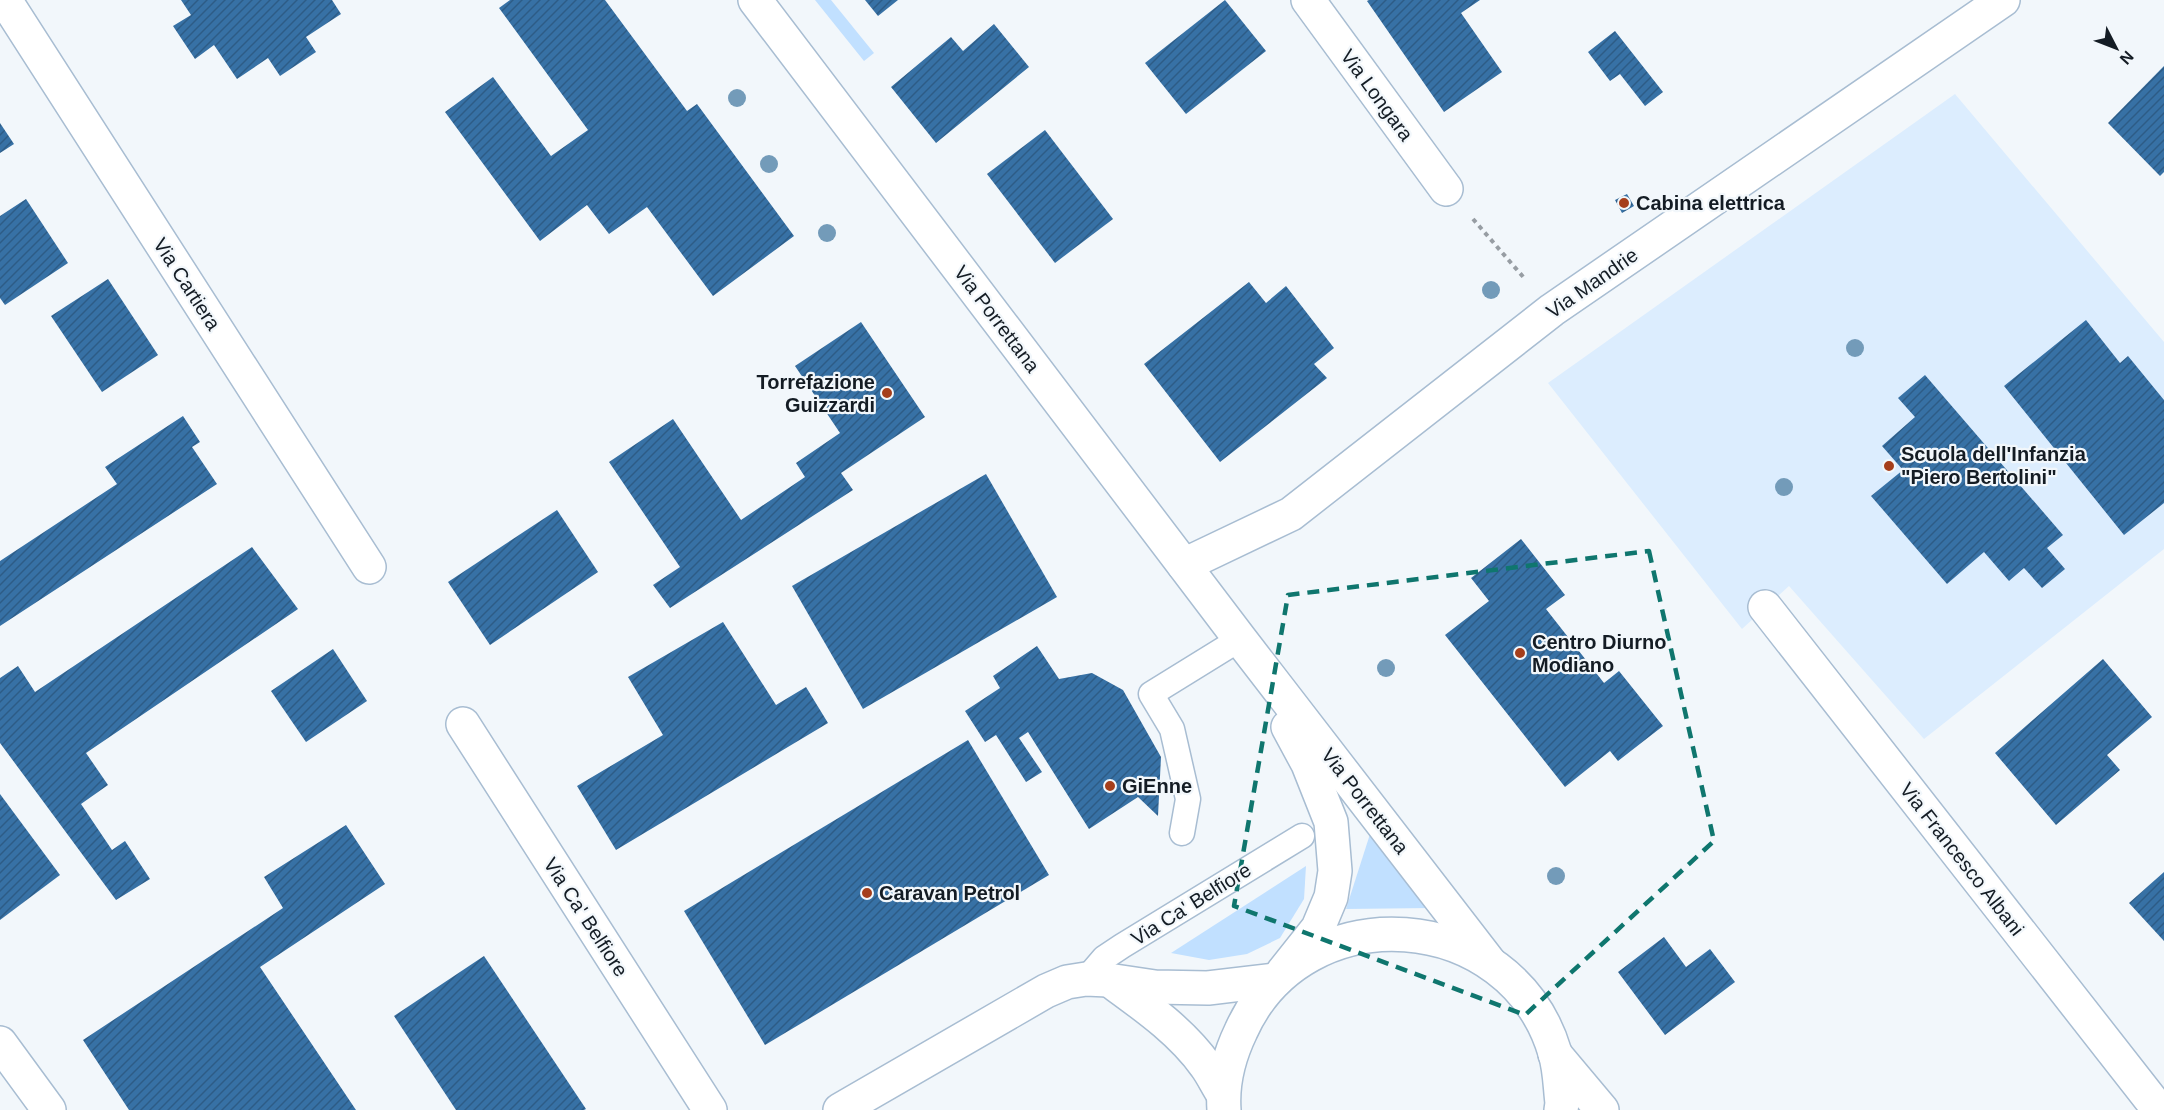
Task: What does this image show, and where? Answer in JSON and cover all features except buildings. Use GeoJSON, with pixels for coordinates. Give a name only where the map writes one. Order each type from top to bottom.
{"type":"FeatureCollection","features":[{"type":"Feature","properties":{"kind":"street","name":"Via Cartiera"},"geometry":{"type":"LineString","coordinates":[[5,0],[369,567]]}},
{"type":"Feature","properties":{"kind":"street","name":"Via Porrettana"},"geometry":{"type":"LineString","coordinates":[[755,0],[1240,639],[1490,963]]}},
{"type":"Feature","properties":{"kind":"street","name":"Via Longara"},"geometry":{"type":"LineString","coordinates":[[1308,0],[1446,189]]}},
{"type":"Feature","properties":{"kind":"street","name":"Via Mandrie"},"geometry":{"type":"LineString","coordinates":[[1184,565],[1291,514],[1552,310],[2003,0]]}},
{"type":"Feature","properties":{"kind":"street","name":"Via Francesco Albani"},"geometry":{"type":"LineString","coordinates":[[1766,607],[2158,1110]]}},
{"type":"Feature","properties":{"kind":"street","name":"Via Porrettana"},"geometry":{"type":"LineString","coordinates":[[1240,639],[1308,764],[1331,822],[1335,871],[1331,897],[1318,928],[1276,980]]}},
{"type":"Feature","properties":{"kind":"street","name":"Via Ca' Belfiore"},"geometry":{"type":"LineString","coordinates":[[463,724],[710,1110]]}},
{"type":"Feature","properties":{"kind":"street"},"geometry":{"type":"LineString","coordinates":[[1224,1102],[1231,1052],[1249,1013],[1276,980],[1302,960],[1332,945],[1363,936],[1396,933],[1429,937],[1461,947],[1490,963],[1518,988],[1540,1018],[1555,1054],[1561,1110]]}},
{"type":"Feature","properties":{"kind":"street"},"geometry":{"type":"LineString","coordinates":[[840,1110],[1046,991],[1067,982],[1097,979],[1155,987],[1208,988],[1276,980]]}},
{"type":"Feature","properties":{"kind":"street"},"geometry":{"type":"LineString","coordinates":[[1097,979],[1138,1001],[1178,1035],[1206,1065],[1224,1102]]}},
{"type":"Feature","properties":{"kind":"street"},"geometry":{"type":"LineString","coordinates":[[0,1043],[49,1110]]}},
{"type":"Feature","properties":{"kind":"street"},"geometry":{"type":"LineString","coordinates":[[1555,1054],[1602,1110]]}},
{"type":"Feature","properties":{"kind":"lane"},"geometry":{"type":"LineString","coordinates":[[1182,833],[1188,799],[1172,729],[1151,694],[1240,639]]}},
{"type":"Feature","properties":{"kind":"lane","name":"Via Ca' Belfiore"},"geometry":{"type":"LineString","coordinates":[[1097,979],[1104,958],[1302,836]]}},
{"type":"Feature","properties":{"kind":"path"},"geometry":{"type":"LineString","coordinates":[[1446,189],[1552,310]]}},
{"type":"Feature","properties":{"kind":"highlighted area"},"geometry":{"type":"Polygon","coordinates":[[[1649,551],[1714,841],[1525,1015],[1234,906],[1288,595],[1649,551]]]}},
{"type":"Feature","properties":{"kind":"shaded area"},"geometry":{"type":"Polygon","coordinates":[[[815,0],[831,0],[874,53],[864,61],[815,0]]]}},
{"type":"Feature","properties":{"kind":"shaded area","name":"Scuola dell'Infanzia \"Piero Bertolini\""},"geometry":{"type":"Polygon","coordinates":[[[1955,94],[2164,342],[2164,549],[1924,739],[1789,586],[1742,629],[1548,383],[1955,94]]]}},
{"type":"Feature","properties":{"kind":"shaded area"},"geometry":{"type":"Polygon","coordinates":[[[1371,831],[1432,908],[1346,909],[1371,831]]]}},
{"type":"Feature","properties":{"kind":"shaded area"},"geometry":{"type":"Polygon","coordinates":[[[1306,866],[1304,899],[1280,938],[1247,954],[1209,960],[1171,953],[1306,866]]]}},
{"type":"Feature","properties":{"kind":"place","name":"Cabina elettrica"},"geometry":{"type":"Point","coordinates":[1624,203]}},
{"type":"Feature","properties":{"kind":"place","name":"Torrefazione Guizzardi"},"geometry":{"type":"Point","coordinates":[887,393]}},
{"type":"Feature","properties":{"kind":"place","name":"Scuola dell'Infanzia \"Piero Bertolini\""},"geometry":{"type":"Point","coordinates":[1889,466]}},
{"type":"Feature","properties":{"kind":"place","name":"Centro Diurno Modiano"},"geometry":{"type":"Point","coordinates":[1520,653]}},
{"type":"Feature","properties":{"kind":"place","name":"GiEnne"},"geometry":{"type":"Point","coordinates":[1110,786]}},
{"type":"Feature","properties":{"kind":"place","name":"Caravan Petrol"},"geometry":{"type":"Point","coordinates":[867,893]}}]}
